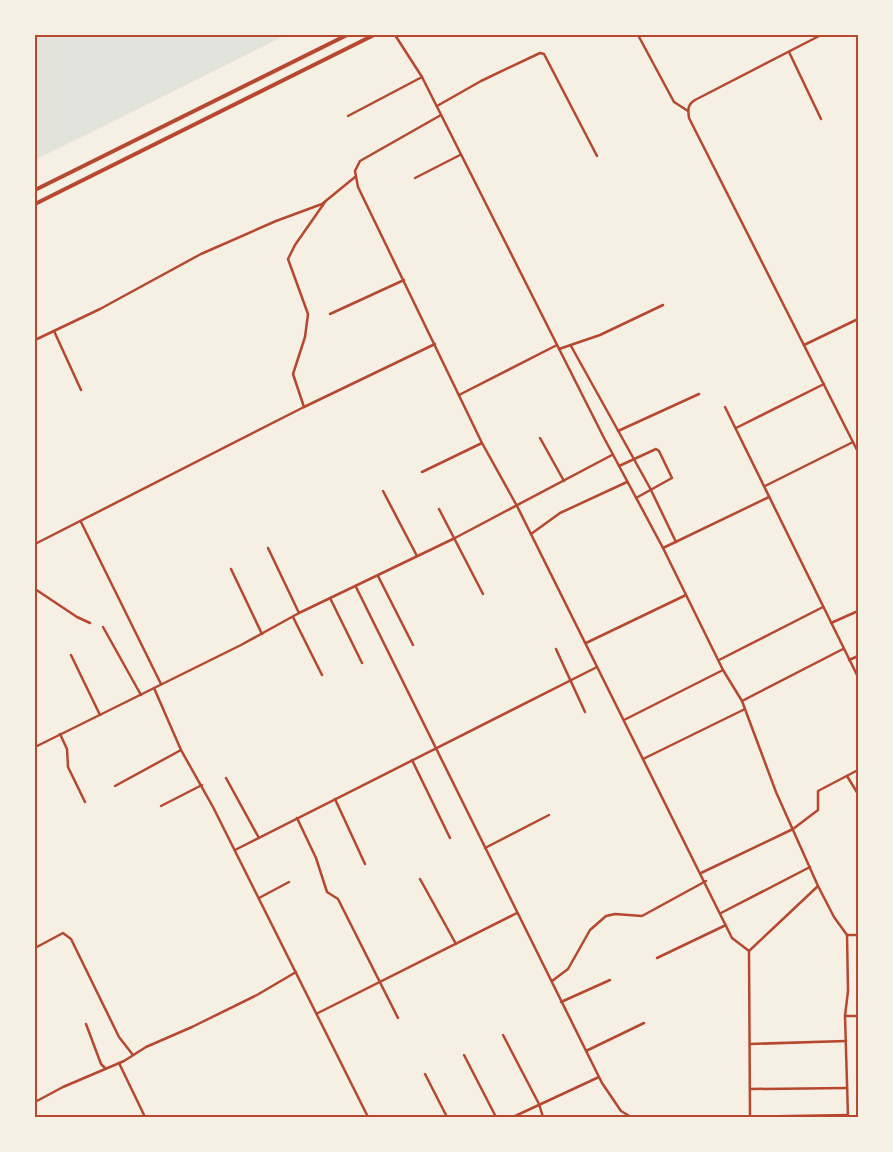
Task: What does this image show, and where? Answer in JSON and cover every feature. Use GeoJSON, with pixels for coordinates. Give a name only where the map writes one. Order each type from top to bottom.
{"type":"FeatureCollection","features":[{"type":"Feature","properties":{"kind":"main road"},"geometry":{"type":"LineString","coordinates":[[35,190],[347,35]]}},
{"type":"Feature","properties":{"kind":"main road"},"geometry":{"type":"LineString","coordinates":[[35,204],[374,35]]}},
{"type":"Feature","properties":{"kind":"main road"},"geometry":{"type":"LineString","coordinates":[[93,162],[98,173]]}},
{"type":"Feature","properties":{"kind":"street"},"geometry":{"type":"LineString","coordinates":[[395,35],[422,77],[612,455],[663,548],[723,670],[742,701],[776,792],[818,886],[834,917],[847,935],[848,991],[845,1016],[848,1116],[723,1117]]}},
{"type":"Feature","properties":{"kind":"street"},"geometry":{"type":"LineString","coordinates":[[638,35],[674,102],[688,111]]}},
{"type":"Feature","properties":{"kind":"street"},"geometry":{"type":"LineString","coordinates":[[821,35],[695,100],[690,103],[688,111],[694,127],[858,452]]}},
{"type":"Feature","properties":{"kind":"street"},"geometry":{"type":"LineString","coordinates":[[789,52],[821,118]]}},
{"type":"Feature","properties":{"kind":"street"},"geometry":{"type":"LineString","coordinates":[[437,106],[498,72],[540,53],[544,54],[597,156]]}},
{"type":"Feature","properties":{"kind":"street"},"geometry":{"type":"LineString","coordinates":[[348,116],[422,77]]}},
{"type":"Feature","properties":{"kind":"street"},"geometry":{"type":"LineString","coordinates":[[441,115],[360,161],[356,167],[358,187],[482,443],[517,506],[706,881],[726,925],[736,943],[749,951]]}},
{"type":"Feature","properties":{"kind":"street"},"geometry":{"type":"LineString","coordinates":[[415,178],[460,155]]}},
{"type":"Feature","properties":{"kind":"street"},"geometry":{"type":"LineString","coordinates":[[35,340],[155,280],[201,254],[326,201],[356,177]]}},
{"type":"Feature","properties":{"kind":"street"},"geometry":{"type":"LineString","coordinates":[[304,407],[293,374],[305,337],[308,314],[288,259],[295,245],[326,201]]}},
{"type":"Feature","properties":{"kind":"street"},"geometry":{"type":"LineString","coordinates":[[330,314],[404,280]]}},
{"type":"Feature","properties":{"kind":"street"},"geometry":{"type":"LineString","coordinates":[[559,349],[571,346],[663,305]]}},
{"type":"Feature","properties":{"kind":"street"},"geometry":{"type":"LineString","coordinates":[[804,345],[858,319]]}},
{"type":"Feature","properties":{"kind":"street"},"geometry":{"type":"LineString","coordinates":[[54,331],[82,390]]}},
{"type":"Feature","properties":{"kind":"street"},"geometry":{"type":"LineString","coordinates":[[35,544],[304,407],[435,344]]}},
{"type":"Feature","properties":{"kind":"street"},"geometry":{"type":"LineString","coordinates":[[460,395],[557,345]]}},
{"type":"Feature","properties":{"kind":"street"},"geometry":{"type":"LineString","coordinates":[[571,346],[651,490],[676,542]]}},
{"type":"Feature","properties":{"kind":"street"},"geometry":{"type":"LineString","coordinates":[[735,428],[824,384]]}},
{"type":"Feature","properties":{"kind":"street"},"geometry":{"type":"LineString","coordinates":[[618,430],[700,394]]}},
{"type":"Feature","properties":{"kind":"street"},"geometry":{"type":"LineString","coordinates":[[725,407],[858,677]]}},
{"type":"Feature","properties":{"kind":"street"},"geometry":{"type":"LineString","coordinates":[[540,438],[564,481]]}},
{"type":"Feature","properties":{"kind":"street"},"geometry":{"type":"LineString","coordinates":[[764,487],[853,442]]}},
{"type":"Feature","properties":{"kind":"street"},"geometry":{"type":"LineString","coordinates":[[422,472],[482,443]]}},
{"type":"Feature","properties":{"kind":"street"},"geometry":{"type":"LineString","coordinates":[[619,466],[656,449],[659,450],[672,478],[636,498]]}},
{"type":"Feature","properties":{"kind":"street"},"geometry":{"type":"LineString","coordinates":[[35,747],[262,634],[299,613],[455,538],[612,455]]}},
{"type":"Feature","properties":{"kind":"street"},"geometry":{"type":"LineString","coordinates":[[531,534],[560,512],[628,482]]}},
{"type":"Feature","properties":{"kind":"street"},"geometry":{"type":"LineString","coordinates":[[383,491],[417,556]]}},
{"type":"Feature","properties":{"kind":"street"},"geometry":{"type":"LineString","coordinates":[[663,548],[769,496]]}},
{"type":"Feature","properties":{"kind":"street"},"geometry":{"type":"LineString","coordinates":[[439,509],[483,594]]}},
{"type":"Feature","properties":{"kind":"street"},"geometry":{"type":"LineString","coordinates":[[81,522],[161,684]]}},
{"type":"Feature","properties":{"kind":"street"},"geometry":{"type":"LineString","coordinates":[[268,548],[299,613]]}},
{"type":"Feature","properties":{"kind":"street"},"geometry":{"type":"LineString","coordinates":[[230,569],[262,634]]}},
{"type":"Feature","properties":{"kind":"street"},"geometry":{"type":"LineString","coordinates":[[378,576],[413,645]]}},
{"type":"Feature","properties":{"kind":"street"},"geometry":{"type":"LineString","coordinates":[[356,587],[598,1077],[622,1111],[630,1117]]}},
{"type":"Feature","properties":{"kind":"street"},"geometry":{"type":"LineString","coordinates":[[35,589],[77,617],[90,623]]}},
{"type":"Feature","properties":{"kind":"street"},"geometry":{"type":"LineString","coordinates":[[586,643],[686,595]]}},
{"type":"Feature","properties":{"kind":"street"},"geometry":{"type":"LineString","coordinates":[[330,598],[362,663]]}},
{"type":"Feature","properties":{"kind":"street"},"geometry":{"type":"LineString","coordinates":[[719,660],[823,607]]}},
{"type":"Feature","properties":{"kind":"street"},"geometry":{"type":"LineString","coordinates":[[831,623],[858,611]]}},
{"type":"Feature","properties":{"kind":"street"},"geometry":{"type":"LineString","coordinates":[[293,616],[322,675]]}},
{"type":"Feature","properties":{"kind":"street"},"geometry":{"type":"LineString","coordinates":[[103,626],[141,695]]}},
{"type":"Feature","properties":{"kind":"street"},"geometry":{"type":"LineString","coordinates":[[556,648],[585,712]]}},
{"type":"Feature","properties":{"kind":"street"},"geometry":{"type":"LineString","coordinates":[[742,701],[844,649]]}},
{"type":"Feature","properties":{"kind":"street"},"geometry":{"type":"LineString","coordinates":[[71,654],[100,715]]}},
{"type":"Feature","properties":{"kind":"street"},"geometry":{"type":"LineString","coordinates":[[849,660],[858,656]]}},
{"type":"Feature","properties":{"kind":"street"},"geometry":{"type":"LineString","coordinates":[[235,850],[598,667]]}},
{"type":"Feature","properties":{"kind":"street"},"geometry":{"type":"LineString","coordinates":[[624,721],[723,670]]}},
{"type":"Feature","properties":{"kind":"street"},"geometry":{"type":"LineString","coordinates":[[154,688],[181,750],[202,785],[318,1013],[368,1117]]}},
{"type":"Feature","properties":{"kind":"street"},"geometry":{"type":"LineString","coordinates":[[643,759],[745,708]]}},
{"type":"Feature","properties":{"kind":"street"},"geometry":{"type":"LineString","coordinates":[[60,734],[67,749],[68,767],[85,802]]}},
{"type":"Feature","properties":{"kind":"street"},"geometry":{"type":"LineString","coordinates":[[115,786],[181,750]]}},
{"type":"Feature","properties":{"kind":"street"},"geometry":{"type":"LineString","coordinates":[[412,760],[450,838]]}},
{"type":"Feature","properties":{"kind":"street"},"geometry":{"type":"LineString","coordinates":[[701,873],[793,829],[818,810],[818,791],[858,770]]}},
{"type":"Feature","properties":{"kind":"street"},"geometry":{"type":"LineString","coordinates":[[847,776],[858,794]]}},
{"type":"Feature","properties":{"kind":"street"},"geometry":{"type":"LineString","coordinates":[[226,778],[259,838]]}},
{"type":"Feature","properties":{"kind":"street"},"geometry":{"type":"LineString","coordinates":[[161,806],[202,785]]}},
{"type":"Feature","properties":{"kind":"street"},"geometry":{"type":"LineString","coordinates":[[335,798],[365,864]]}},
{"type":"Feature","properties":{"kind":"street"},"geometry":{"type":"LineString","coordinates":[[484,848],[549,815]]}},
{"type":"Feature","properties":{"kind":"street"},"geometry":{"type":"LineString","coordinates":[[297,818],[316,858],[327,892],[338,899],[398,1018]]}},
{"type":"Feature","properties":{"kind":"street"},"geometry":{"type":"LineString","coordinates":[[721,912],[810,867]]}},
{"type":"Feature","properties":{"kind":"street"},"geometry":{"type":"LineString","coordinates":[[420,879],[456,944]]}},
{"type":"Feature","properties":{"kind":"street"},"geometry":{"type":"LineString","coordinates":[[552,981],[568,969],[590,930],[606,916],[614,914],[642,916],[706,881]]}},
{"type":"Feature","properties":{"kind":"street"},"geometry":{"type":"LineString","coordinates":[[259,898],[289,882]]}},
{"type":"Feature","properties":{"kind":"street"},"geometry":{"type":"LineString","coordinates":[[750,1116],[749,951],[818,886]]}},
{"type":"Feature","properties":{"kind":"street"},"geometry":{"type":"LineString","coordinates":[[318,1013],[378,981],[518,912]]}},
{"type":"Feature","properties":{"kind":"street"},"geometry":{"type":"LineString","coordinates":[[657,958],[726,925]]}},
{"type":"Feature","properties":{"kind":"street"},"geometry":{"type":"LineString","coordinates":[[35,948],[63,933],[71,940],[120,1038],[133,1055]]}},
{"type":"Feature","properties":{"kind":"street"},"geometry":{"type":"LineString","coordinates":[[847,935],[858,935]]}},
{"type":"Feature","properties":{"kind":"street"},"geometry":{"type":"LineString","coordinates":[[35,1102],[257,995],[296,972]]}},
{"type":"Feature","properties":{"kind":"street"},"geometry":{"type":"LineString","coordinates":[[561,1002],[610,980]]}},
{"type":"Feature","properties":{"kind":"street"},"geometry":{"type":"LineString","coordinates":[[845,1016],[858,1016]]}},
{"type":"Feature","properties":{"kind":"street"},"geometry":{"type":"LineString","coordinates":[[586,1051],[644,1023]]}},
{"type":"Feature","properties":{"kind":"street"},"geometry":{"type":"LineString","coordinates":[[86,1024],[101,1064],[105,1068]]}},
{"type":"Feature","properties":{"kind":"street"},"geometry":{"type":"LineString","coordinates":[[503,1035],[539,1104],[543,1117]]}},
{"type":"Feature","properties":{"kind":"street"},"geometry":{"type":"LineString","coordinates":[[750,1044],[846,1041]]}},
{"type":"Feature","properties":{"kind":"street"},"geometry":{"type":"LineString","coordinates":[[464,1055],[496,1117]]}},
{"type":"Feature","properties":{"kind":"street"},"geometry":{"type":"LineString","coordinates":[[119,1063],[146,1117]]}},
{"type":"Feature","properties":{"kind":"street"},"geometry":{"type":"LineString","coordinates":[[425,1074],[446,1117]]}},
{"type":"Feature","properties":{"kind":"street"},"geometry":{"type":"LineString","coordinates":[[513,1117],[598,1077]]}},
{"type":"Feature","properties":{"kind":"street"},"geometry":{"type":"LineString","coordinates":[[750,1089],[847,1088]]}},
{"type":"Feature","properties":{"kind":"shaded area"},"geometry":{"type":"Polygon","coordinates":[[[35,35],[286,35],[35,160],[35,35]]]}}]}
